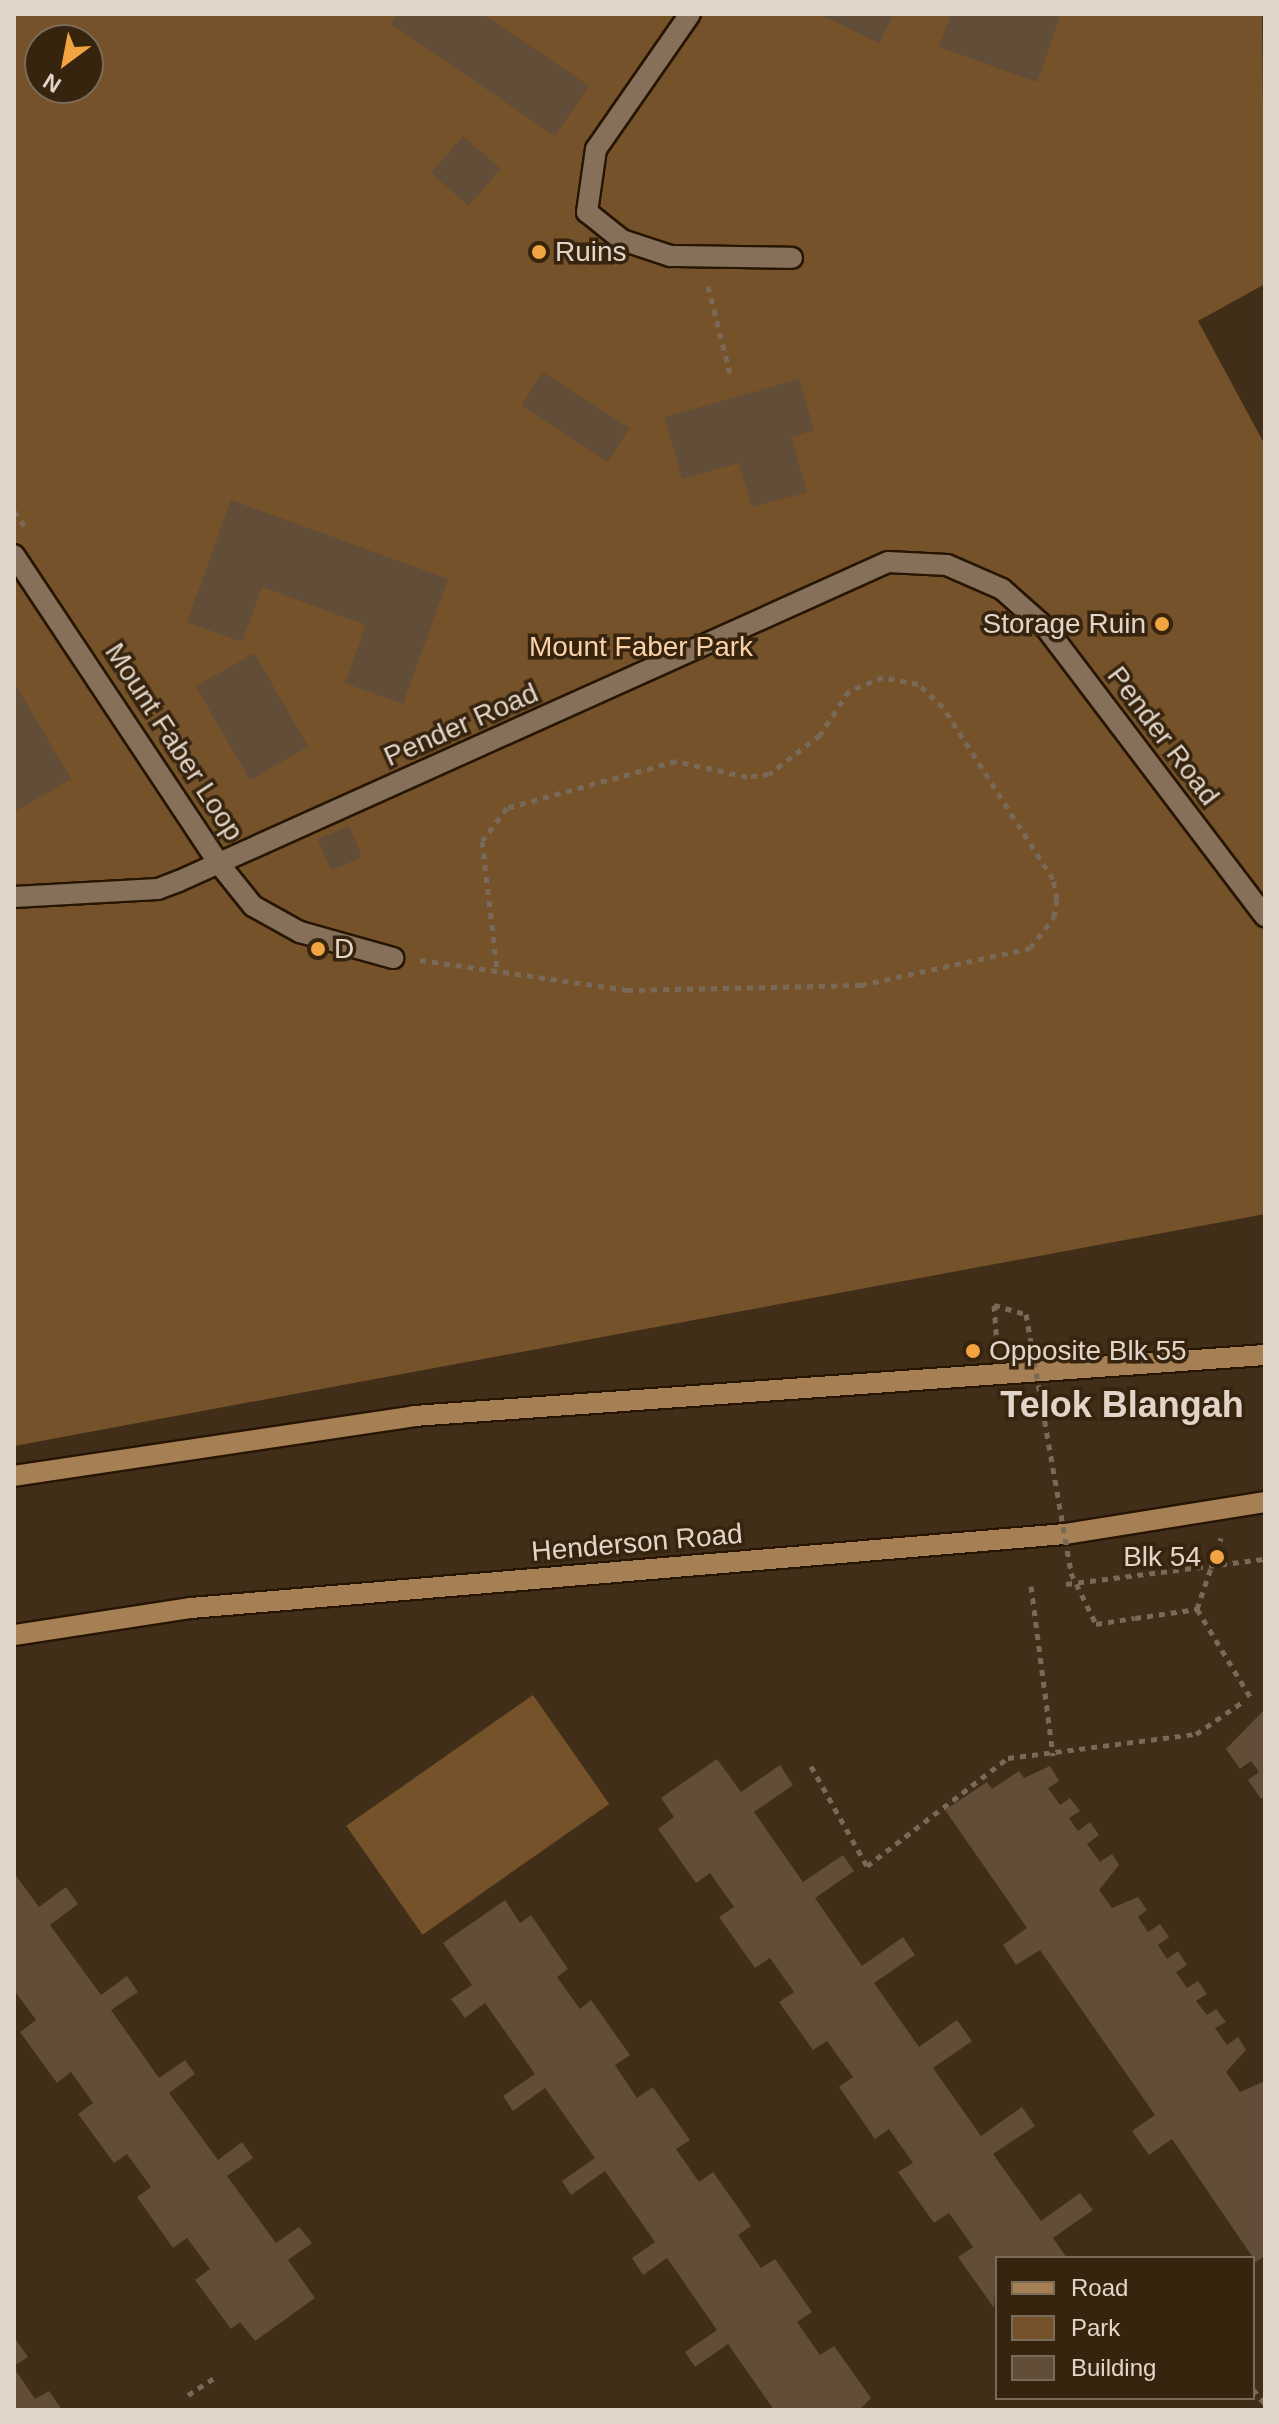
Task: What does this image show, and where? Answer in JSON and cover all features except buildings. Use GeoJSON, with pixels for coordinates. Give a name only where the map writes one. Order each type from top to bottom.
{"type":"FeatureCollection","features":[{"type":"Feature","properties":{"kind":"main road"},"geometry":{"type":"LineString","coordinates":[[14,1476],[414,1416],[1265,1355]]}},
{"type":"Feature","properties":{"kind":"main road","name":"Henderson Road"},"geometry":{"type":"LineString","coordinates":[[14,1635],[191,1608],[1065,1534],[1265,1502]]}},
{"type":"Feature","properties":{"kind":"street"},"geometry":{"type":"LineString","coordinates":[[690,14],[596,149],[587,212],[622,240],[670,256],[792,258]]}},
{"type":"Feature","properties":{"kind":"street","name":"Mount Faber Loop"},"geometry":{"type":"LineString","coordinates":[[14,555],[220,865],[158,889],[14,897]]}},
{"type":"Feature","properties":{"kind":"street","name":"Pender Road"},"geometry":{"type":"LineString","coordinates":[[220,865],[888,562],[947,565],[1002,589],[1046,628],[1265,916]]}},
{"type":"Feature","properties":{"kind":"street"},"geometry":{"type":"LineString","coordinates":[[220,865],[253,906],[300,932],[393,958]]}},
{"type":"Feature","properties":{"kind":"path"},"geometry":{"type":"LineString","coordinates":[[708,286],[731,378]]}},
{"type":"Feature","properties":{"kind":"path"},"geometry":{"type":"LineString","coordinates":[[393,958],[497,969],[627,990],[861,985],[1030,948],[1054,917],[1057,899],[1053,879],[943,707],[918,684],[883,677],[849,691],[820,735],[769,774],[747,777],[676,761],[507,808],[482,841],[497,969]]}},
{"type":"Feature","properties":{"kind":"path"},"geometry":{"type":"LineString","coordinates":[[994,1305],[1026,1314],[1071,1573],[1096,1624],[1197,1609]]}},
{"type":"Feature","properties":{"kind":"path"},"geometry":{"type":"LineString","coordinates":[[1231,1508],[1197,1609],[1251,1698]]}},
{"type":"Feature","properties":{"kind":"path"},"geometry":{"type":"LineString","coordinates":[[1066,1584],[1210,1570],[1265,1559]]}},
{"type":"Feature","properties":{"kind":"path"},"geometry":{"type":"LineString","coordinates":[[1031,1586],[1053,1756]]}},
{"type":"Feature","properties":{"kind":"path"},"geometry":{"type":"LineString","coordinates":[[811,1766],[867,1866],[1008,1758],[1053,1756],[1196,1734],[1241,1703]]}},
{"type":"Feature","properties":{"kind":"path"},"geometry":{"type":"LineString","coordinates":[[188,2395],[217,2376]]}},
{"type":"Feature","properties":{"kind":"green space","name":"Mount Faber Park"},"geometry":{"type":"Polygon","coordinates":[[[14,14],[1262,14],[1265,284],[1198,321],[1265,445],[1265,1214],[14,1446],[14,14]]]}},
{"type":"Feature","properties":{"kind":"green space"},"geometry":{"type":"Polygon","coordinates":[[[533,1695],[609,1804],[423,1935],[346,1826],[533,1695]]]}},
{"type":"Feature","properties":{"kind":"place","name":"Ruins"},"geometry":{"type":"Point","coordinates":[539,252]}},
{"type":"Feature","properties":{"kind":"place","name":"Storage Ruin"},"geometry":{"type":"Point","coordinates":[1162,624]}},
{"type":"Feature","properties":{"kind":"place","name":"D"},"geometry":{"type":"Point","coordinates":[318,949]}},
{"type":"Feature","properties":{"kind":"place","name":"Opposite Blk 55"},"geometry":{"type":"Point","coordinates":[973,1351]}},
{"type":"Feature","properties":{"kind":"place","name":"Blk 54"},"geometry":{"type":"Point","coordinates":[1217,1557]}},
{"type":"Feature","properties":{"kind":"district","name":"Telok Blangah"},"geometry":{"type":"Point","coordinates":[1122,1405]}}]}
